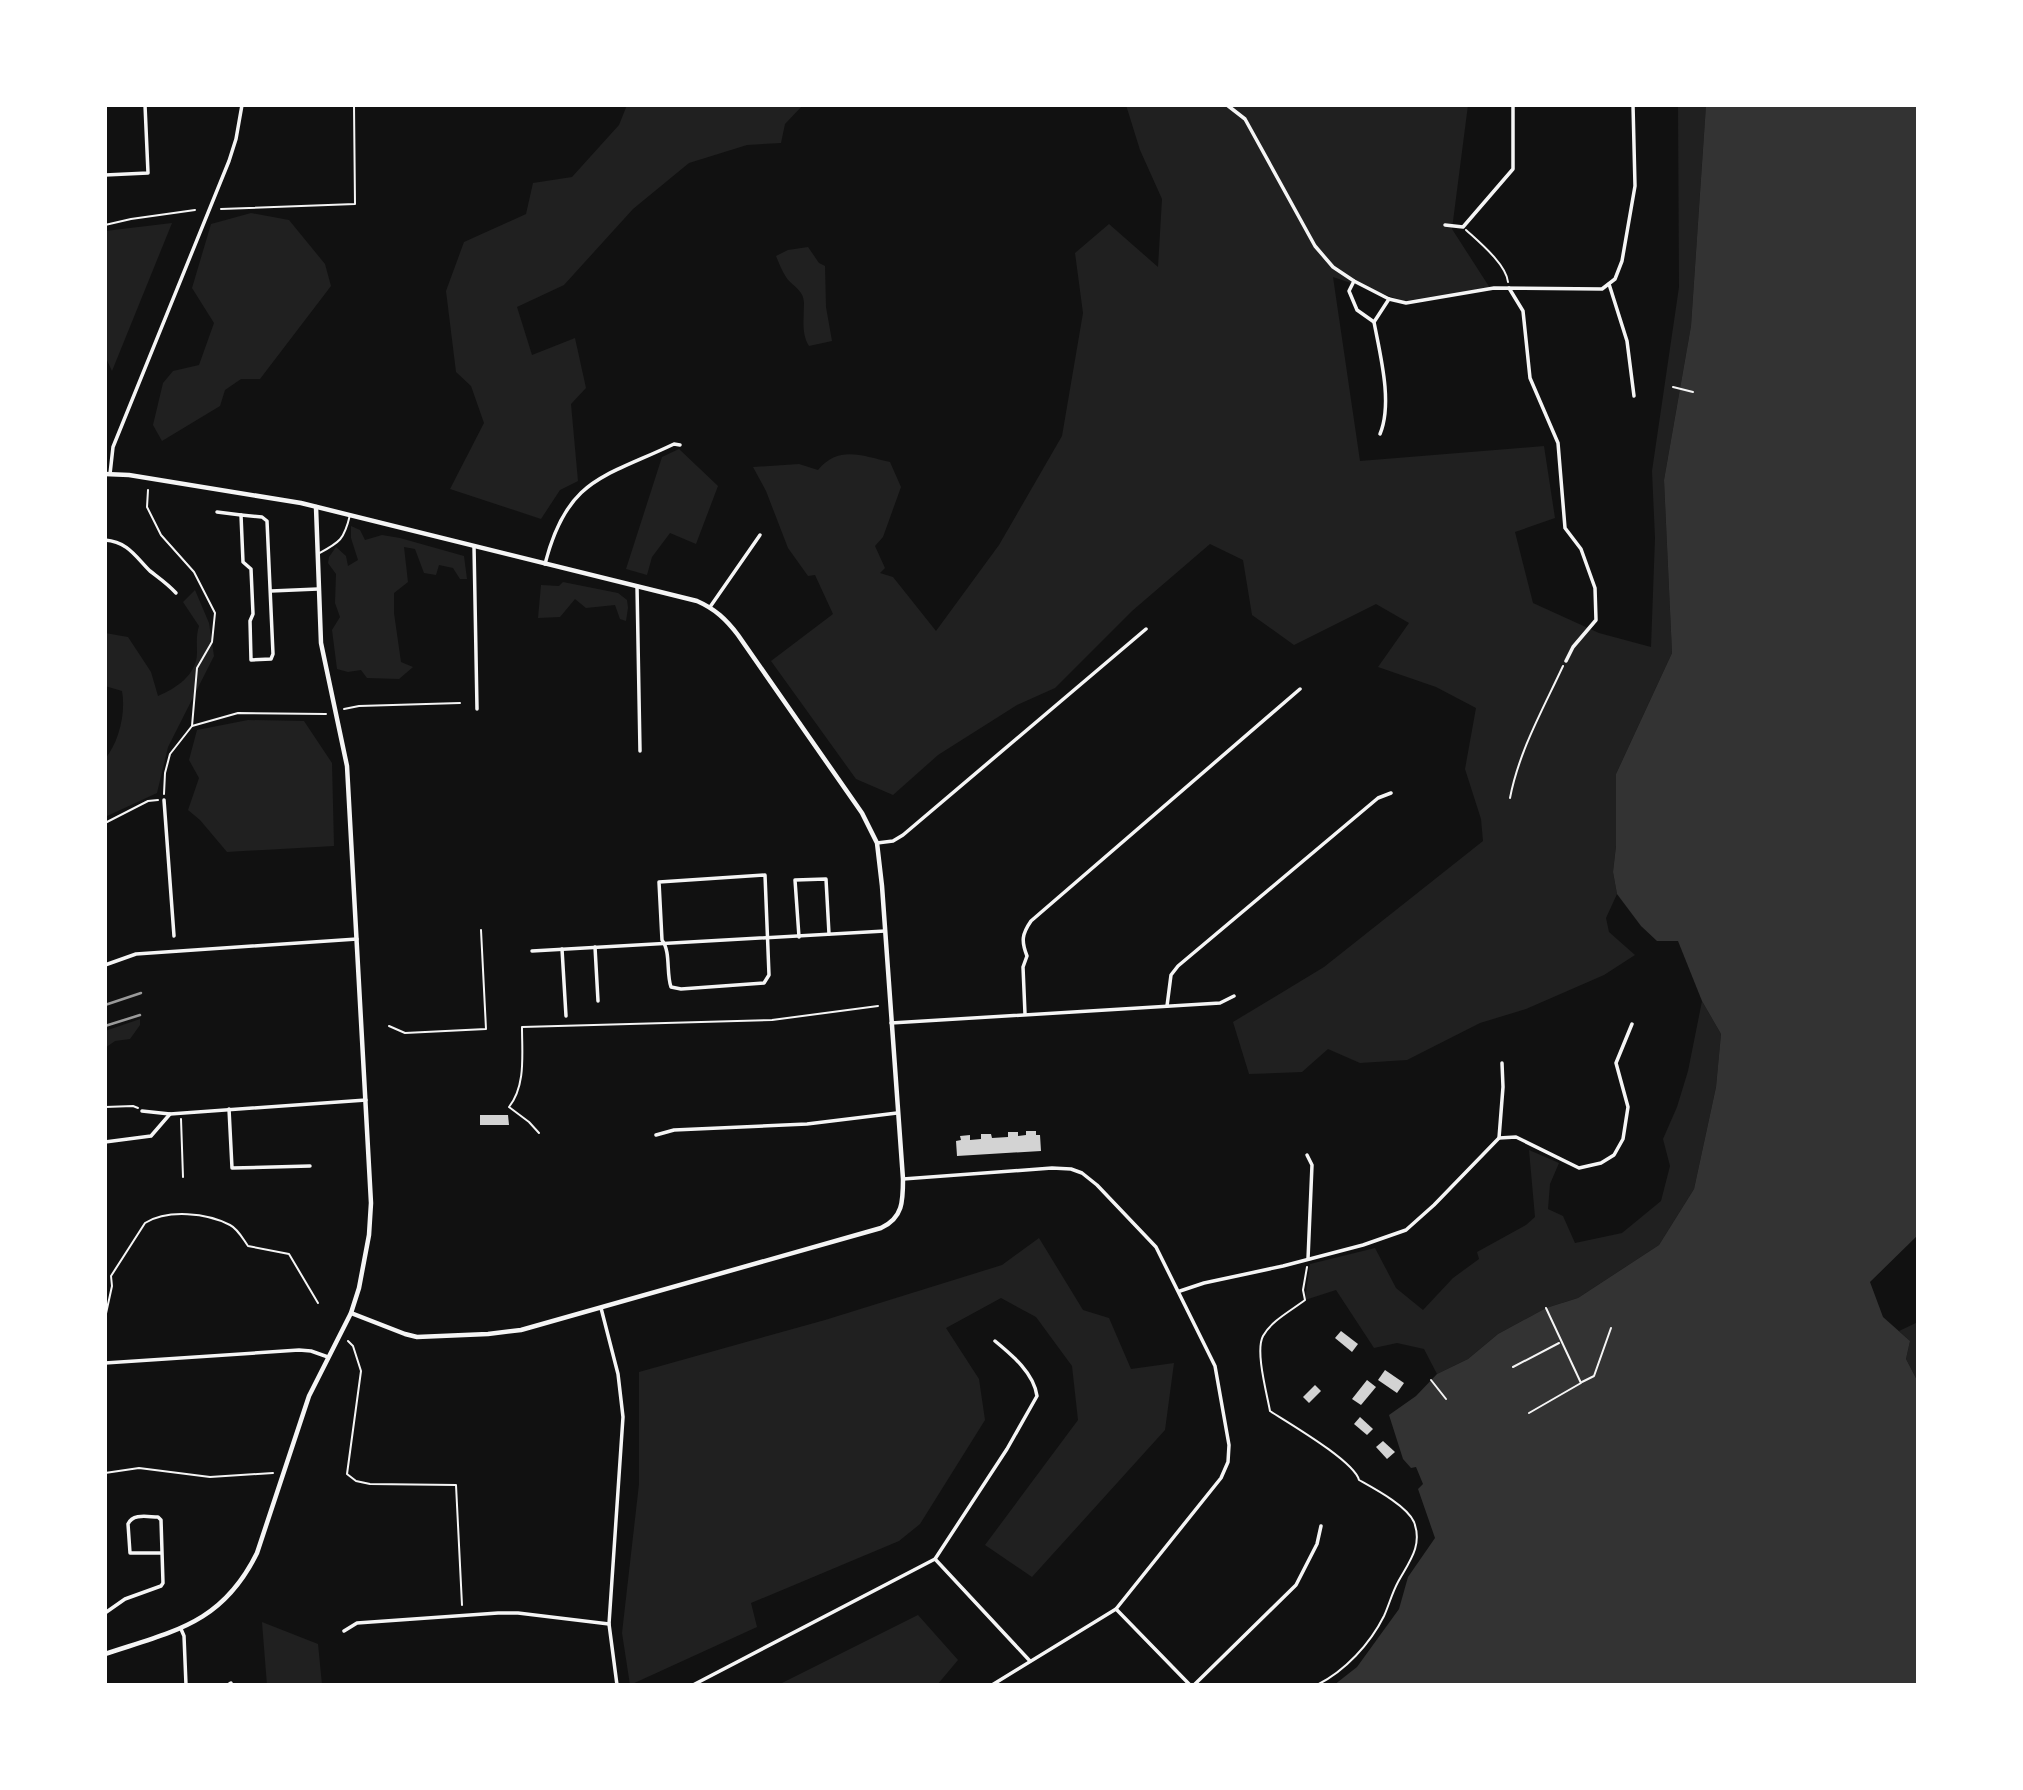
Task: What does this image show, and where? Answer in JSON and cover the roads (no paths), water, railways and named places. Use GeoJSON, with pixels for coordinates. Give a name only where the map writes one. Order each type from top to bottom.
{"type":"FeatureCollection","features":[{"type":"Feature","properties":{"kind":"street"},"geometry":{"type":"LineString","coordinates":[[105,175],[148,173],[145,105]]}},
{"type":"Feature","properties":{"kind":"street"},"geometry":{"type":"LineString","coordinates":[[242,105],[229,161],[113,447],[107,475],[129,475],[316,507],[637,586],[710,607],[728,622],[738,635],[862,813],[877,843],[885,931],[902,1179],[902,1205],[894,1219],[881,1228],[505,1333],[430,1337],[405,1334],[351,1312]]}},
{"type":"Feature","properties":{"kind":"street"},"geometry":{"type":"LineString","coordinates":[[1227,105],[1245,119],[1315,246],[1333,267],[1389,299],[1406,303],[1494,288],[1602,289],[1615,279],[1622,261],[1635,186],[1633,105]]}},
{"type":"Feature","properties":{"kind":"street"},"geometry":{"type":"LineString","coordinates":[[1445,225],[1463,227],[1513,169],[1513,105]]}},
{"type":"Feature","properties":{"kind":"street"},"geometry":{"type":"LineString","coordinates":[[1354,281],[1349,291],[1357,310],[1374,322]]}},
{"type":"Feature","properties":{"kind":"street"},"geometry":{"type":"LineString","coordinates":[[1609,284],[1627,341],[1634,396]]}},
{"type":"Feature","properties":{"kind":"street"},"geometry":{"type":"LineString","coordinates":[[1509,288],[1523,311],[1530,378],[1558,443],[1565,528],[1581,549],[1595,588],[1596,620],[1573,647],[1566,661]]}},
{"type":"Feature","properties":{"kind":"street"},"geometry":{"type":"LineString","coordinates":[[1380,434],[1385,423],[1384,382],[1374,322],[1389,299]]}},
{"type":"Feature","properties":{"kind":"street"},"geometry":{"type":"LineString","coordinates":[[545,564],[552,535],[575,497],[597,479],[674,444],[680,444]]}},
{"type":"Feature","properties":{"kind":"street"},"geometry":{"type":"LineString","coordinates":[[105,1654],[181,1629],[211,1612],[247,1573],[257,1553],[305,1407],[351,1312],[364,1264],[370,1218],[366,1100],[347,766],[324,660],[318,589],[316,507]]}},
{"type":"Feature","properties":{"kind":"street"},"geometry":{"type":"LineString","coordinates":[[217,512],[262,517],[267,521],[273,654],[271,659],[251,660],[251,569],[243,562],[241,515]]}},
{"type":"Feature","properties":{"kind":"street"},"geometry":{"type":"LineString","coordinates":[[710,607],[760,535]]}},
{"type":"Feature","properties":{"kind":"street"},"geometry":{"type":"LineString","coordinates":[[105,540],[117,541],[130,548],[150,571],[164,580],[176,593]]}},
{"type":"Feature","properties":{"kind":"street"},"geometry":{"type":"LineString","coordinates":[[474,546],[477,709]]}},
{"type":"Feature","properties":{"kind":"street"},"geometry":{"type":"LineString","coordinates":[[637,586],[640,751]]}},
{"type":"Feature","properties":{"kind":"street"},"geometry":{"type":"LineString","coordinates":[[271,591],[318,589]]}},
{"type":"Feature","properties":{"kind":"street"},"geometry":{"type":"LineString","coordinates":[[877,843],[893,841],[903,835],[1146,629]]}},
{"type":"Feature","properties":{"kind":"street"},"geometry":{"type":"LineString","coordinates":[[1025,1014],[1023,967],[1027,956],[1022,944],[1023,932],[1031,921],[1300,690]]}},
{"type":"Feature","properties":{"kind":"street"},"geometry":{"type":"LineString","coordinates":[[1167,1006],[1171,975],[1178,966],[1378,798],[1391,793]]}},
{"type":"Feature","properties":{"kind":"street"},"geometry":{"type":"LineString","coordinates":[[164,800],[174,936]]}},
{"type":"Feature","properties":{"kind":"street"},"geometry":{"type":"LineString","coordinates":[[765,875],[767,939],[769,975],[764,984],[681,989],[671,987],[666,945],[662,940],[659,882],[765,875]]}},
{"type":"Feature","properties":{"kind":"street"},"geometry":{"type":"LineString","coordinates":[[799,937],[795,880],[826,879],[829,934]]}},
{"type":"Feature","properties":{"kind":"street"},"geometry":{"type":"LineString","coordinates":[[532,951],[885,931]]}},
{"type":"Feature","properties":{"kind":"street"},"geometry":{"type":"LineString","coordinates":[[105,965],[136,954],[357,939]]}},
{"type":"Feature","properties":{"kind":"street"},"geometry":{"type":"LineString","coordinates":[[595,947],[598,1001]]}},
{"type":"Feature","properties":{"kind":"street"},"geometry":{"type":"LineString","coordinates":[[562,949],[566,1016]]}},
{"type":"Feature","properties":{"kind":"street"},"geometry":{"type":"LineString","coordinates":[[891,1023],[1220,1003],[1234,996]]}},
{"type":"Feature","properties":{"kind":"street"},"geometry":{"type":"LineString","coordinates":[[1499,1138],[1516,1137],[1579,1168],[1601,1163],[1614,1155],[1623,1139],[1628,1107],[1616,1063],[1632,1024]]}},
{"type":"Feature","properties":{"kind":"street"},"geometry":{"type":"LineString","coordinates":[[1180,1292],[1204,1283],[1363,1245],[1406,1230],[1499,1138],[1502,1063]]}},
{"type":"Feature","properties":{"kind":"street"},"geometry":{"type":"LineString","coordinates":[[142,1111],[170,1114],[366,1100]]}},
{"type":"Feature","properties":{"kind":"street"},"geometry":{"type":"LineString","coordinates":[[229,1110],[232,1168],[310,1166]]}},
{"type":"Feature","properties":{"kind":"street"},"geometry":{"type":"LineString","coordinates":[[656,1135],[674,1129],[807,1124],[897,1113]]}},
{"type":"Feature","properties":{"kind":"street"},"geometry":{"type":"LineString","coordinates":[[105,1142],[151,1136],[170,1114]]}},
{"type":"Feature","properties":{"kind":"street"},"geometry":{"type":"LineString","coordinates":[[1307,1155],[1312,1165],[1308,1259]]}},
{"type":"Feature","properties":{"kind":"street"},"geometry":{"type":"LineString","coordinates":[[902,1179],[1052,1168],[1082,1173],[1152,1242],[1180,1292],[1215,1366],[1229,1445],[1228,1462],[1221,1478],[1116,1609],[992,1685]]}},
{"type":"Feature","properties":{"kind":"street"},"geometry":{"type":"LineString","coordinates":[[601,1308],[618,1374],[623,1417],[609,1624],[617,1685]]}},
{"type":"Feature","properties":{"kind":"street"},"geometry":{"type":"LineString","coordinates":[[694,1685],[935,1559],[1035,1404],[1036,1390],[1018,1360],[996,1341]]}},
{"type":"Feature","properties":{"kind":"street"},"geometry":{"type":"LineString","coordinates":[[105,1363],[299,1350],[311,1350],[328,1357]]}},
{"type":"Feature","properties":{"kind":"street"},"geometry":{"type":"LineString","coordinates":[[105,1613],[125,1599],[161,1586],[164,1579],[161,1520],[158,1517],[134,1517],[130,1520],[130,1553],[162,1553]]}},
{"type":"Feature","properties":{"kind":"street"},"geometry":{"type":"LineString","coordinates":[[1116,1609],[1192,1685],[1296,1585],[1317,1544],[1321,1526]]}},
{"type":"Feature","properties":{"kind":"street"},"geometry":{"type":"LineString","coordinates":[[935,1559],[1030,1661]]}},
{"type":"Feature","properties":{"kind":"street"},"geometry":{"type":"LineString","coordinates":[[344,1631],[357,1623],[508,1613],[609,1624]]}},
{"type":"Feature","properties":{"kind":"street"},"geometry":{"type":"LineString","coordinates":[[181,1629],[184,1636],[186,1685]]}},
{"type":"Feature","properties":{"kind":"lane"},"geometry":{"type":"LineString","coordinates":[[317,554],[339,542],[345,535],[350,515]]}},
{"type":"Feature","properties":{"kind":"railway"},"geometry":{"type":"LineString","coordinates":[[105,1005],[141,993]]}},
{"type":"Feature","properties":{"kind":"railway"},"geometry":{"type":"LineString","coordinates":[[105,1026],[140,1015]]}}]}
